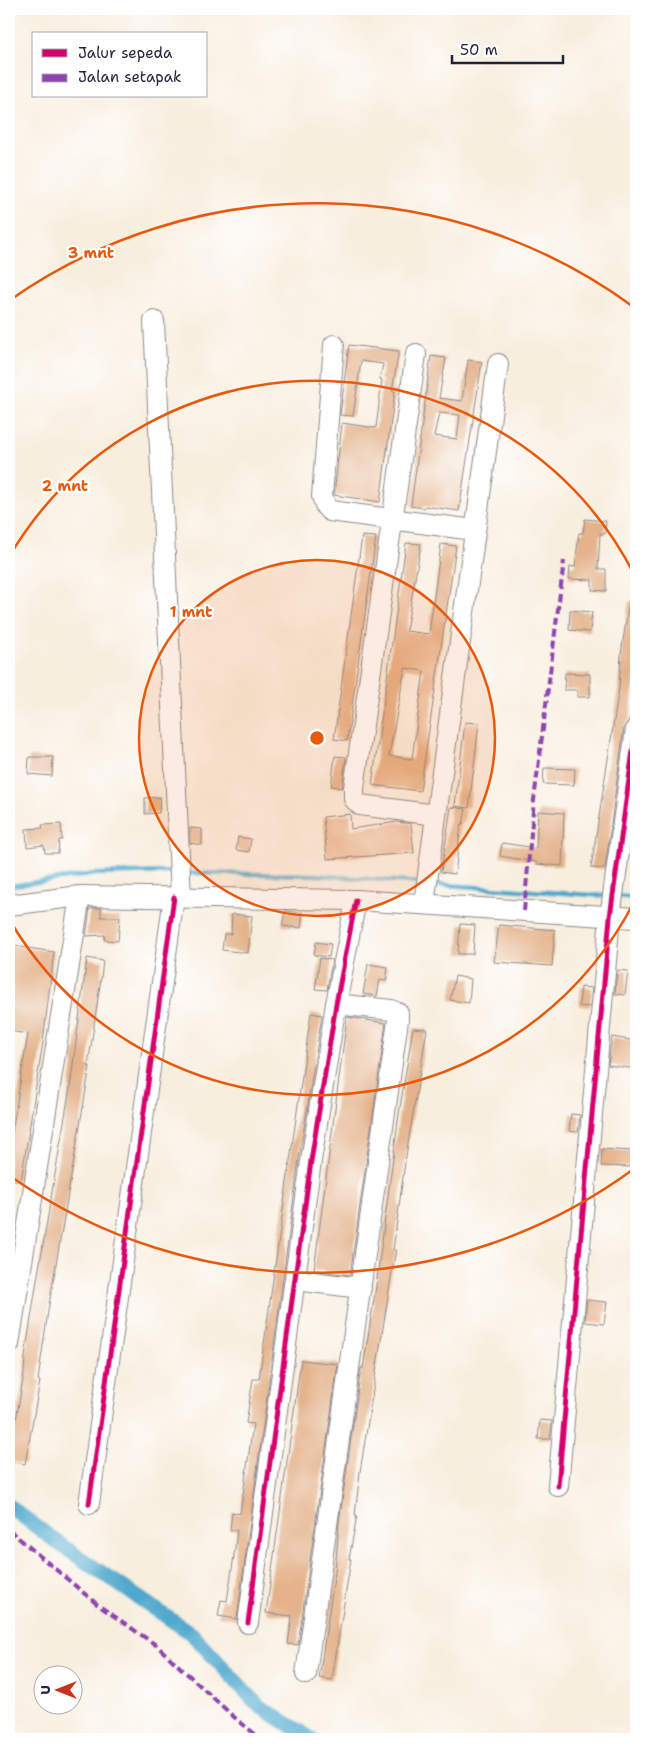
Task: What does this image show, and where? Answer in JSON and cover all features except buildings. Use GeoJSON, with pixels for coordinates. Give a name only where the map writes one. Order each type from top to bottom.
{"type":"FeatureCollection","features":[{"type":"Feature","properties":{"kind":"street"},"geometry":{"type":"LineString","coordinates":[[89,1504],[178,897],[154,321]]}},
{"type":"Feature","properties":{"kind":"street"},"geometry":{"type":"LineString","coordinates":[[334,345],[322,496],[326,507],[330,511],[474,530]]}},
{"type":"Feature","properties":{"kind":"street"},"geometry":{"type":"LineString","coordinates":[[416,354],[394,520],[354,788],[354,799],[360,805],[436,815]]}},
{"type":"Feature","properties":{"kind":"street"},"geometry":{"type":"LineString","coordinates":[[426,892],[498,364]]}},
{"type":"Feature","properties":{"kind":"street"},"geometry":{"type":"LineString","coordinates":[[558,1486],[611,913],[636,729]]}},
{"type":"Feature","properties":{"kind":"street"},"geometry":{"type":"LineString","coordinates":[[9,905],[80,896],[356,900],[426,892],[611,913],[636,918]]}},
{"type":"Feature","properties":{"kind":"street"},"geometry":{"type":"LineString","coordinates":[[9,1344],[80,896]]}},
{"type":"Feature","properties":{"kind":"street"},"geometry":{"type":"LineString","coordinates":[[248,1623],[311,1161],[336,1004],[356,900]]}},
{"type":"Feature","properties":{"kind":"street"},"geometry":{"type":"LineString","coordinates":[[306,1674],[398,1013],[336,1004]]}},
{"type":"Feature","properties":{"kind":"street"},"geometry":{"type":"LineString","coordinates":[[296,1280],[360,1288]]}},
{"type":"Feature","properties":{"kind":"waterway"},"geometry":{"type":"LineString","coordinates":[[9,886],[95,874],[169,872]]}},
{"type":"Feature","properties":{"kind":"waterway"},"geometry":{"type":"LineString","coordinates":[[191,873],[315,875],[422,883]]}},
{"type":"Feature","properties":{"kind":"waterway"},"geometry":{"type":"LineString","coordinates":[[432,884],[607,896]]}},
{"type":"Feature","properties":{"kind":"waterway"},"geometry":{"type":"LineString","coordinates":[[617,896],[636,898]]}},
{"type":"Feature","properties":{"kind":"waterway"},"geometry":{"type":"LineString","coordinates":[[9,1506],[58,1543],[192,1634],[259,1706],[312,1739]]}},
{"type":"Feature","properties":{"kind":"marked path"},"geometry":{"type":"LineString","coordinates":[[524,911],[534,800],[564,561]]}},
{"type":"Feature","properties":{"kind":"marked path"},"geometry":{"type":"LineString","coordinates":[[9,1530],[98,1605],[156,1645],[234,1717],[261,1739]]}},
{"type":"Feature","properties":{"kind":"cycle path"},"geometry":{"type":"LineString","coordinates":[[558,1486],[610,917],[636,729]]}},
{"type":"Feature","properties":{"kind":"cycle path"},"geometry":{"type":"LineString","coordinates":[[89,1504],[174,897]]}},
{"type":"Feature","properties":{"kind":"cycle path"},"geometry":{"type":"LineString","coordinates":[[248,1623],[311,1161],[336,1004],[356,900]]}}]}
